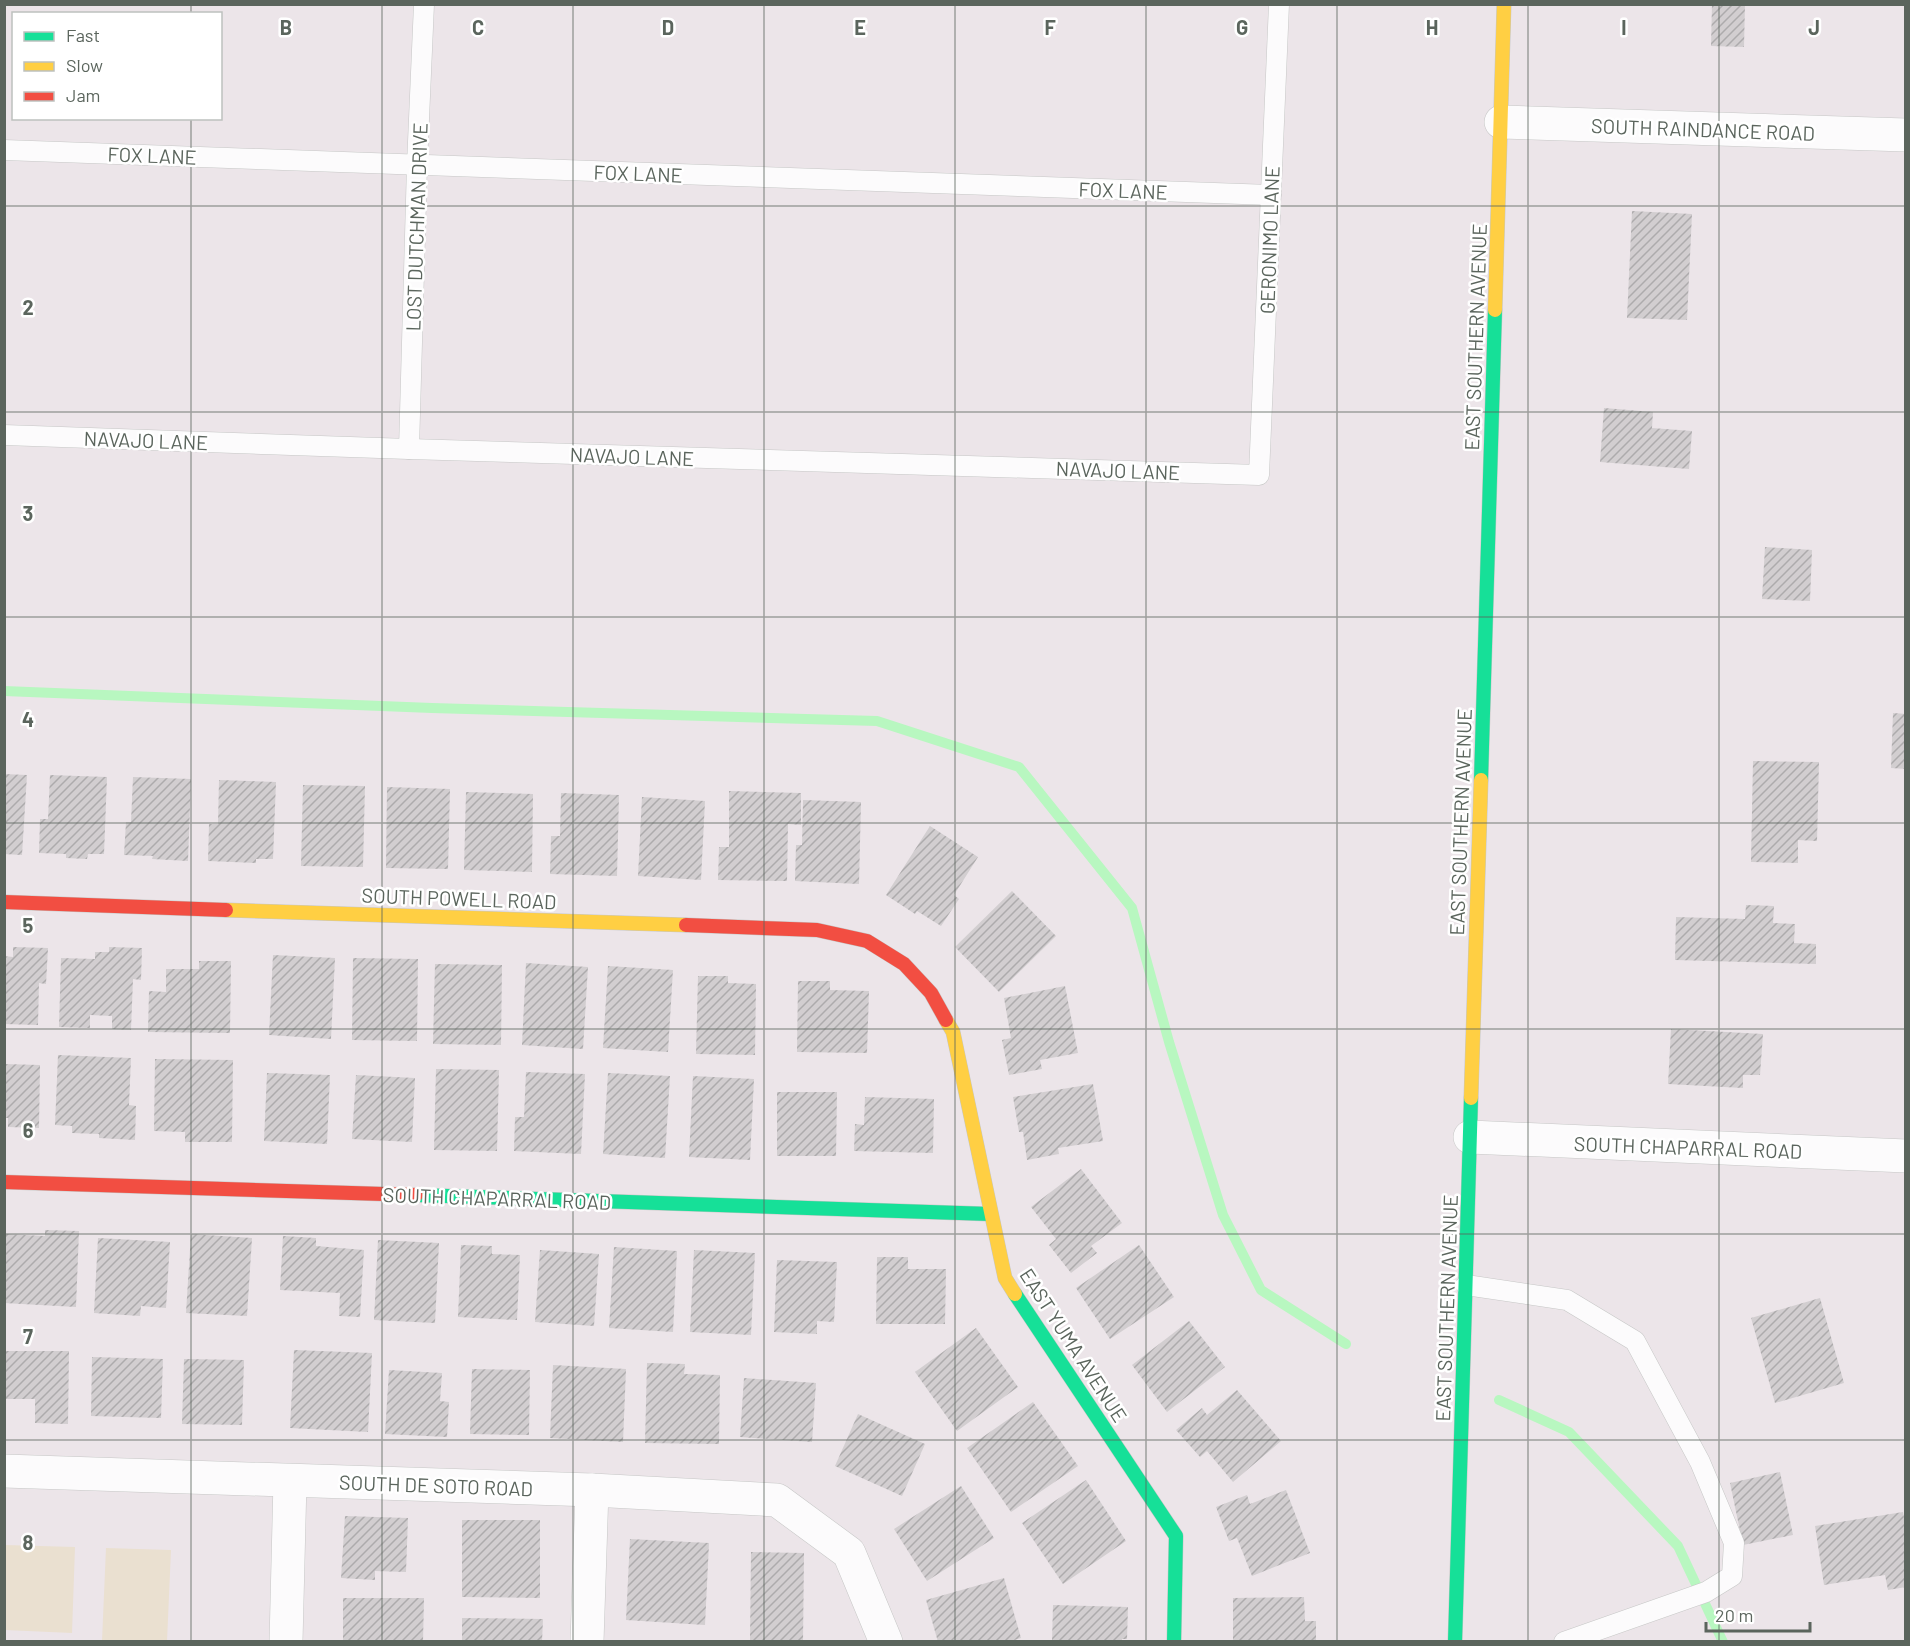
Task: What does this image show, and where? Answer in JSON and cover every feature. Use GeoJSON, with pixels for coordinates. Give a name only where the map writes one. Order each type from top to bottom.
{"type":"FeatureCollection","features":[{"type":"Feature","properties":{"kind":"street","name":"EAST SOUTHERN AVENUE"},"geometry":{"type":"LineString","coordinates":[[1455,1641],[1504,4]]}},
{"type":"Feature","properties":{"kind":"street","name":"SOUTH RAINDANCE ROAD"},"geometry":{"type":"LineString","coordinates":[[1501,122],[1905,135]]}},
{"type":"Feature","properties":{"kind":"street","name":"SOUTH POWELL ROAD"},"geometry":{"type":"LineString","coordinates":[[4,902],[817,930],[867,941],[904,964]]}},
{"type":"Feature","properties":{"kind":"street","name":"EAST YUMA AVENUE"},"geometry":{"type":"LineString","coordinates":[[904,964],[931,993],[953,1032],[1005,1278],[1176,1536],[1174,1641]]}},
{"type":"Feature","properties":{"kind":"street","name":"SOUTH CHAPARRAL ROAD"},"geometry":{"type":"LineString","coordinates":[[1470,1137],[1905,1156]]}},
{"type":"Feature","properties":{"kind":"street","name":"SOUTH CHAPARRAL ROAD"},"geometry":{"type":"LineString","coordinates":[[4,1182],[990,1214]]}},
{"type":"Feature","properties":{"kind":"street","name":"SOUTH DE SOTO ROAD"},"geometry":{"type":"LineString","coordinates":[[4,1472],[592,1490],[777,1500],[849,1553],[886,1641]]}},
{"type":"Feature","properties":{"kind":"street"},"geometry":{"type":"LineString","coordinates":[[286,1641],[290,1481]]}},
{"type":"Feature","properties":{"kind":"street"},"geometry":{"type":"LineString","coordinates":[[587,1641],[592,1490]]}},
{"type":"Feature","properties":{"kind":"lane","name":"LOST DUTCHMAN DRIVE"},"geometry":{"type":"LineString","coordinates":[[410,449],[417,165],[424,4]]}},
{"type":"Feature","properties":{"kind":"lane","name":"GERONIMO LANE"},"geometry":{"type":"LineString","coordinates":[[1259,475],[1279,4]]}},
{"type":"Feature","properties":{"kind":"lane","name":"FOX LANE"},"geometry":{"type":"LineString","coordinates":[[4,150],[1271,195]]}},
{"type":"Feature","properties":{"kind":"lane","name":"NAVAJO LANE"},"geometry":{"type":"LineString","coordinates":[[4,435],[1259,475]]}},
{"type":"Feature","properties":{"kind":"lane"},"geometry":{"type":"LineString","coordinates":[[1466,1285],[1567,1300],[1635,1341],[1700,1462],[1734,1543],[1732,1576],[1706,1592],[1564,1641]]}},
{"type":"Feature","properties":{"kind":"shaded area"},"geometry":{"type":"Polygon","coordinates":[[[5,1545],[75,1547],[72,1633],[5,1630],[5,1545]]]}},
{"type":"Feature","properties":{"kind":"shaded area"},"geometry":{"type":"Polygon","coordinates":[[[106,1548],[171,1550],[167,1641],[102,1641],[106,1548]]]}},
{"type":"Feature","properties":{"kind":"building"},"geometry":{"type":"Polygon","coordinates":[[[1712,4],[1745,4],[1744,47],[1711,46],[1712,4]]]}},
{"type":"Feature","properties":{"kind":"building"},"geometry":{"type":"Polygon","coordinates":[[[1632,211],[1692,214],[1687,320],[1627,318],[1632,211]]]}},
{"type":"Feature","properties":{"kind":"building"},"geometry":{"type":"Polygon","coordinates":[[[1604,408],[1653,412],[1652,428],[1692,431],[1689,469],[1600,462],[1604,408]]]}},
{"type":"Feature","properties":{"kind":"building"},"geometry":{"type":"Polygon","coordinates":[[[1765,547],[1812,550],[1810,601],[1762,599],[1765,547]]]}},
{"type":"Feature","properties":{"kind":"building"},"geometry":{"type":"Polygon","coordinates":[[[1893,713],[1906,714],[1906,769],[1891,768],[1893,713]]]}},
{"type":"Feature","properties":{"kind":"building"},"geometry":{"type":"Polygon","coordinates":[[[1753,761],[1819,762],[1817,841],[1798,840],[1798,863],[1751,862],[1753,761]]]}},
{"type":"Feature","properties":{"kind":"building"},"geometry":{"type":"Polygon","coordinates":[[[4,774],[27,775],[22,855],[4,854],[4,774]]]}},
{"type":"Feature","properties":{"kind":"building"},"geometry":{"type":"Polygon","coordinates":[[[50,775],[107,777],[104,854],[88,854],[87,859],[66,858],[66,854],[39,853],[40,819],[48,819],[50,775]]]}},
{"type":"Feature","properties":{"kind":"building"},"geometry":{"type":"Polygon","coordinates":[[[133,777],[191,779],[188,861],[124,855],[126,822],[131,822],[133,777]]]}},
{"type":"Feature","properties":{"kind":"building"},"geometry":{"type":"Polygon","coordinates":[[[219,780],[276,782],[273,859],[256,859],[256,863],[208,861],[209,824],[218,824],[219,780]]]}},
{"type":"Feature","properties":{"kind":"building"},"geometry":{"type":"Polygon","coordinates":[[[303,785],[365,786],[363,867],[301,866],[303,785]]]}},
{"type":"Feature","properties":{"kind":"building"},"geometry":{"type":"Polygon","coordinates":[[[387,787],[450,789],[448,869],[386,868],[387,787]]]}},
{"type":"Feature","properties":{"kind":"building"},"geometry":{"type":"Polygon","coordinates":[[[729,791],[801,793],[801,825],[788,824],[787,881],[718,880],[719,847],[729,847],[729,791]]]}},
{"type":"Feature","properties":{"kind":"building"},"geometry":{"type":"Polygon","coordinates":[[[466,792],[533,794],[532,872],[464,870],[466,792]]]}},
{"type":"Feature","properties":{"kind":"building"},"geometry":{"type":"Polygon","coordinates":[[[561,793],[619,795],[617,876],[550,874],[551,836],[560,836],[561,793]]]}},
{"type":"Feature","properties":{"kind":"building"},"geometry":{"type":"Polygon","coordinates":[[[642,797],[705,801],[701,880],[638,876],[642,797]]]}},
{"type":"Feature","properties":{"kind":"building"},"geometry":{"type":"Polygon","coordinates":[[[803,800],[861,802],[859,884],[795,881],[796,845],[802,845],[803,800]]]}},
{"type":"Feature","properties":{"kind":"building"},"geometry":{"type":"Polygon","coordinates":[[[930,826],[978,857],[954,895],[959,899],[941,926],[917,911],[915,914],[886,895],[930,826]]]}},
{"type":"Feature","properties":{"kind":"building"},"geometry":{"type":"Polygon","coordinates":[[[1012,891],[1056,936],[999,992],[955,947],[1012,891]]]}},
{"type":"Feature","properties":{"kind":"building"},"geometry":{"type":"Polygon","coordinates":[[[1746,905],[1774,906],[1773,923],[1795,924],[1794,943],[1816,944],[1816,964],[1675,960],[1676,917],[1745,919],[1746,905]]]}},
{"type":"Feature","properties":{"kind":"building"},"geometry":{"type":"Polygon","coordinates":[[[13,947],[48,948],[46,984],[39,983],[38,1025],[4,1024],[4,956],[13,957],[13,947]]]}},
{"type":"Feature","properties":{"kind":"building"},"geometry":{"type":"Polygon","coordinates":[[[109,947],[142,948],[141,980],[133,979],[131,1030],[112,1029],[112,1016],[90,1015],[90,1028],[59,1027],[61,958],[95,959],[95,952],[109,952],[109,947]]]}},
{"type":"Feature","properties":{"kind":"building"},"geometry":{"type":"Polygon","coordinates":[[[273,955],[335,958],[331,1039],[269,1035],[273,955]]]}},
{"type":"Feature","properties":{"kind":"building"},"geometry":{"type":"Polygon","coordinates":[[[353,958],[418,959],[417,1041],[352,1040],[353,958]]]}},
{"type":"Feature","properties":{"kind":"building"},"geometry":{"type":"Polygon","coordinates":[[[199,961],[231,961],[230,1033],[148,1032],[149,991],[166,992],[166,969],[199,969],[199,961]]]}},
{"type":"Feature","properties":{"kind":"building"},"geometry":{"type":"Polygon","coordinates":[[[526,963],[588,967],[583,1049],[522,1045],[526,963]]]}},
{"type":"Feature","properties":{"kind":"building"},"geometry":{"type":"Polygon","coordinates":[[[435,964],[502,965],[501,1045],[433,1044],[435,964]]]}},
{"type":"Feature","properties":{"kind":"building"},"geometry":{"type":"Polygon","coordinates":[[[608,966],[673,970],[668,1052],[603,1048],[608,966]]]}},
{"type":"Feature","properties":{"kind":"building"},"geometry":{"type":"Polygon","coordinates":[[[698,976],[728,976],[728,983],[756,984],[755,1055],[696,1054],[698,976]]]}},
{"type":"Feature","properties":{"kind":"building"},"geometry":{"type":"Polygon","coordinates":[[[798,981],[830,981],[830,990],[869,991],[867,1053],[797,1052],[798,981]]]}},
{"type":"Feature","properties":{"kind":"building"},"geometry":{"type":"Polygon","coordinates":[[[1065,986],[1078,1053],[1040,1060],[1042,1069],[1009,1075],[1002,1040],[1011,1038],[1004,998],[1065,986]]]}},
{"type":"Feature","properties":{"kind":"building"},"geometry":{"type":"Polygon","coordinates":[[[1671,1029],[1763,1034],[1760,1075],[1743,1075],[1743,1088],[1668,1084],[1671,1029]]]}},
{"type":"Feature","properties":{"kind":"building"},"geometry":{"type":"Polygon","coordinates":[[[58,1055],[131,1058],[129,1105],[136,1106],[135,1140],[99,1138],[99,1134],[72,1133],[72,1126],[55,1125],[58,1055]]]}},
{"type":"Feature","properties":{"kind":"building"},"geometry":{"type":"Polygon","coordinates":[[[155,1059],[233,1060],[232,1142],[185,1142],[185,1132],[154,1131],[155,1059]]]}},
{"type":"Feature","properties":{"kind":"building"},"geometry":{"type":"Polygon","coordinates":[[[4,1064],[40,1065],[39,1128],[8,1127],[8,1118],[4,1118],[4,1064]]]}},
{"type":"Feature","properties":{"kind":"building"},"geometry":{"type":"Polygon","coordinates":[[[436,1069],[499,1070],[497,1151],[434,1150],[436,1069]]]}},
{"type":"Feature","properties":{"kind":"building"},"geometry":{"type":"Polygon","coordinates":[[[526,1072],[585,1074],[581,1154],[514,1151],[515,1117],[524,1117],[526,1072]]]}},
{"type":"Feature","properties":{"kind":"building"},"geometry":{"type":"Polygon","coordinates":[[[267,1073],[330,1075],[327,1144],[264,1141],[267,1073]]]}},
{"type":"Feature","properties":{"kind":"building"},"geometry":{"type":"Polygon","coordinates":[[[608,1073],[670,1076],[665,1158],[603,1154],[608,1073]]]}},
{"type":"Feature","properties":{"kind":"building"},"geometry":{"type":"Polygon","coordinates":[[[356,1075],[415,1078],[412,1142],[352,1139],[356,1075]]]}},
{"type":"Feature","properties":{"kind":"building"},"geometry":{"type":"Polygon","coordinates":[[[693,1076],[754,1079],[750,1160],[689,1157],[693,1076]]]}},
{"type":"Feature","properties":{"kind":"building"},"geometry":{"type":"Polygon","coordinates":[[[1093,1084],[1103,1141],[1058,1148],[1059,1154],[1027,1160],[1023,1132],[1019,1132],[1013,1097],[1093,1084]]]}},
{"type":"Feature","properties":{"kind":"building"},"geometry":{"type":"Polygon","coordinates":[[[777,1092],[837,1092],[836,1156],[777,1156],[777,1092]]]}},
{"type":"Feature","properties":{"kind":"building"},"geometry":{"type":"Polygon","coordinates":[[[865,1097],[934,1099],[933,1153],[854,1151],[855,1124],[864,1125],[865,1097]]]}},
{"type":"Feature","properties":{"kind":"building"},"geometry":{"type":"Polygon","coordinates":[[[1081,1169],[1122,1223],[1091,1246],[1097,1253],[1071,1273],[1049,1245],[1056,1239],[1031,1207],[1081,1169]]]}},
{"type":"Feature","properties":{"kind":"building"},"geometry":{"type":"Polygon","coordinates":[[[45,1230],[79,1231],[76,1307],[4,1303],[4,1234],[45,1236],[45,1230]]]}},
{"type":"Feature","properties":{"kind":"building"},"geometry":{"type":"Polygon","coordinates":[[[191,1234],[252,1238],[247,1316],[186,1313],[191,1234]]]}},
{"type":"Feature","properties":{"kind":"building"},"geometry":{"type":"Polygon","coordinates":[[[283,1236],[316,1238],[316,1246],[364,1250],[360,1317],[339,1316],[340,1293],[280,1290],[283,1236]]]}},
{"type":"Feature","properties":{"kind":"building"},"geometry":{"type":"Polygon","coordinates":[[[98,1238],[170,1242],[166,1308],[141,1306],[140,1316],[94,1313],[98,1238]]]}},
{"type":"Feature","properties":{"kind":"building"},"geometry":{"type":"Polygon","coordinates":[[[378,1240],[439,1243],[435,1323],[374,1320],[378,1240]]]}},
{"type":"Feature","properties":{"kind":"building"},"geometry":{"type":"Polygon","coordinates":[[[461,1245],[492,1246],[492,1254],[520,1255],[517,1320],[458,1317],[461,1245]]]}},
{"type":"Feature","properties":{"kind":"building"},"geometry":{"type":"Polygon","coordinates":[[[1139,1245],[1174,1297],[1110,1339],[1076,1288],[1139,1245]]]}},
{"type":"Feature","properties":{"kind":"building"},"geometry":{"type":"Polygon","coordinates":[[[614,1247],[677,1251],[673,1332],[609,1328],[614,1247]]]}},
{"type":"Feature","properties":{"kind":"building"},"geometry":{"type":"Polygon","coordinates":[[[540,1250],[599,1254],[594,1326],[535,1322],[540,1250]]]}},
{"type":"Feature","properties":{"kind":"building"},"geometry":{"type":"Polygon","coordinates":[[[694,1250],[755,1253],[751,1335],[690,1332],[694,1250]]]}},
{"type":"Feature","properties":{"kind":"building"},"geometry":{"type":"Polygon","coordinates":[[[877,1257],[908,1257],[908,1269],[946,1269],[945,1324],[876,1324],[877,1257]]]}},
{"type":"Feature","properties":{"kind":"building"},"geometry":{"type":"Polygon","coordinates":[[[777,1260],[837,1262],[834,1322],[817,1321],[817,1334],[774,1332],[777,1260]]]}},
{"type":"Feature","properties":{"kind":"building"},"geometry":{"type":"Polygon","coordinates":[[[1820,1298],[1844,1383],[1775,1403],[1751,1318],[1820,1298]]]}},
{"type":"Feature","properties":{"kind":"building"},"geometry":{"type":"Polygon","coordinates":[[[1189,1321],[1225,1367],[1167,1412],[1132,1365],[1189,1321]]]}},
{"type":"Feature","properties":{"kind":"building"},"geometry":{"type":"Polygon","coordinates":[[[976,1328],[1018,1387],[957,1431],[915,1372],[976,1328]]]}},
{"type":"Feature","properties":{"kind":"building"},"geometry":{"type":"Polygon","coordinates":[[[294,1350],[372,1353],[368,1432],[290,1428],[294,1350]]]}},
{"type":"Feature","properties":{"kind":"building"},"geometry":{"type":"Polygon","coordinates":[[[4,1351],[69,1351],[68,1424],[35,1423],[35,1399],[4,1399],[4,1351]]]}},
{"type":"Feature","properties":{"kind":"building"},"geometry":{"type":"Polygon","coordinates":[[[92,1357],[163,1359],[161,1418],[91,1416],[92,1357]]]}},
{"type":"Feature","properties":{"kind":"building"},"geometry":{"type":"Polygon","coordinates":[[[184,1359],[244,1360],[242,1425],[182,1424],[184,1359]]]}},
{"type":"Feature","properties":{"kind":"building"},"geometry":{"type":"Polygon","coordinates":[[[647,1363],[685,1364],[684,1374],[720,1375],[719,1444],[645,1443],[647,1363]]]}},
{"type":"Feature","properties":{"kind":"building"},"geometry":{"type":"Polygon","coordinates":[[[553,1365],[626,1369],[623,1442],[550,1438],[553,1365]]]}},
{"type":"Feature","properties":{"kind":"building"},"geometry":{"type":"Polygon","coordinates":[[[472,1369],[530,1370],[529,1435],[470,1434],[472,1369]]]}},
{"type":"Feature","properties":{"kind":"building"},"geometry":{"type":"Polygon","coordinates":[[[389,1370],[442,1373],[440,1401],[449,1402],[447,1437],[385,1434],[389,1370]]]}},
{"type":"Feature","properties":{"kind":"building"},"geometry":{"type":"Polygon","coordinates":[[[744,1378],[816,1383],[812,1442],[740,1437],[744,1378]]]}},
{"type":"Feature","properties":{"kind":"building"},"geometry":{"type":"Polygon","coordinates":[[[1237,1390],[1281,1441],[1233,1482],[1207,1451],[1200,1457],[1176,1430],[1202,1408],[1207,1415],[1237,1390]]]}},
{"type":"Feature","properties":{"kind":"building"},"geometry":{"type":"Polygon","coordinates":[[[1033,1402],[1078,1466],[1011,1512],[967,1448],[1033,1402]]]}},
{"type":"Feature","properties":{"kind":"building"},"geometry":{"type":"Polygon","coordinates":[[[858,1414],[925,1444],[902,1496],[835,1466],[858,1414]]]}},
{"type":"Feature","properties":{"kind":"building"},"geometry":{"type":"Polygon","coordinates":[[[1780,1472],[1793,1535],[1743,1545],[1730,1483],[1780,1472]]]}},
{"type":"Feature","properties":{"kind":"building"},"geometry":{"type":"Polygon","coordinates":[[[1086,1480],[1126,1541],[1063,1584],[1022,1523],[1086,1480]]]}},
{"type":"Feature","properties":{"kind":"building"},"geometry":{"type":"Polygon","coordinates":[[[961,1486],[994,1538],[927,1581],[894,1529],[961,1486]]]}},
{"type":"Feature","properties":{"kind":"building"},"geometry":{"type":"Polygon","coordinates":[[[1286,1490],[1310,1553],[1252,1576],[1237,1538],[1229,1541],[1216,1507],[1247,1495],[1250,1504],[1286,1490]]]}},
{"type":"Feature","properties":{"kind":"building"},"geometry":{"type":"Polygon","coordinates":[[[1903,1512],[1906,1528],[1906,1587],[1888,1590],[1885,1575],[1824,1585],[1815,1526],[1903,1512]]]}},
{"type":"Feature","properties":{"kind":"building"},"geometry":{"type":"Polygon","coordinates":[[[345,1516],[408,1518],[406,1572],[375,1571],[375,1580],[341,1578],[345,1516]]]}},
{"type":"Feature","properties":{"kind":"building"},"geometry":{"type":"Polygon","coordinates":[[[462,1520],[540,1520],[540,1598],[462,1597],[462,1520]]]}},
{"type":"Feature","properties":{"kind":"building"},"geometry":{"type":"Polygon","coordinates":[[[630,1539],[709,1543],[705,1625],[626,1620],[630,1539]]]}},
{"type":"Feature","properties":{"kind":"building"},"geometry":{"type":"Polygon","coordinates":[[[751,1552],[804,1553],[803,1642],[750,1642],[751,1552]]]}},
{"type":"Feature","properties":{"kind":"building"},"geometry":{"type":"Polygon","coordinates":[[[1004,1578],[1021,1638],[1008,1642],[938,1642],[926,1600],[1004,1578]]]}},
{"type":"Feature","properties":{"kind":"building"},"geometry":{"type":"Polygon","coordinates":[[[1304,1597],[1305,1621],[1316,1621],[1316,1642],[1233,1642],[1233,1598],[1304,1597]]]}},
{"type":"Feature","properties":{"kind":"building"},"geometry":{"type":"Polygon","coordinates":[[[343,1598],[424,1598],[423,1642],[343,1642],[343,1598]]]}},
{"type":"Feature","properties":{"kind":"building"},"geometry":{"type":"Polygon","coordinates":[[[1053,1605],[1128,1607],[1127,1639],[1122,1639],[1122,1642],[1052,1642],[1053,1605]]]}},
{"type":"Feature","properties":{"kind":"building"},"geometry":{"type":"Polygon","coordinates":[[[462,1618],[543,1619],[542,1642],[462,1642],[462,1618]]]}},
{"type":"Feature","properties":{"kind":"waterway"},"geometry":{"type":"LineString","coordinates":[[4,691],[432,708],[877,721],[1019,767],[1132,908],[1169,1042],[1223,1215],[1261,1290],[1346,1344]]}},
{"type":"Feature","properties":{"kind":"waterway"},"geometry":{"type":"LineString","coordinates":[[1499,1400],[1569,1432],[1678,1546],[1723,1642]]}},
{"type":"Feature","properties":{"kind":"traffic: fast"},"geometry":{"type":"LineString","coordinates":[[1481,780],[1495,310]]}},
{"type":"Feature","properties":{"kind":"traffic: fast"},"geometry":{"type":"LineString","coordinates":[[1455,1642],[1471,1098]]}},
{"type":"Feature","properties":{"kind":"traffic: fast"},"geometry":{"type":"LineString","coordinates":[[416,1195],[990,1214]]}},
{"type":"Feature","properties":{"kind":"traffic: fast"},"geometry":{"type":"LineString","coordinates":[[1015,1294],[1176,1536],[1174,1642]]}},
{"type":"Feature","properties":{"kind":"traffic: slow"},"geometry":{"type":"LineString","coordinates":[[1495,310],[1504,4]]}},
{"type":"Feature","properties":{"kind":"traffic: slow"},"geometry":{"type":"LineString","coordinates":[[1471,1098],[1481,780]]}},
{"type":"Feature","properties":{"kind":"traffic: slow"},"geometry":{"type":"LineString","coordinates":[[226,910],[686,925]]}},
{"type":"Feature","properties":{"kind":"traffic: slow"},"geometry":{"type":"LineString","coordinates":[[946,1020],[953,1032],[1005,1278],[1015,1294]]}},
{"type":"Feature","properties":{"kind":"traffic: jam"},"geometry":{"type":"LineString","coordinates":[[4,902],[226,910]]}},
{"type":"Feature","properties":{"kind":"traffic: jam"},"geometry":{"type":"LineString","coordinates":[[686,925],[817,930],[867,941],[904,964],[931,993],[946,1020]]}},
{"type":"Feature","properties":{"kind":"traffic: jam"},"geometry":{"type":"LineString","coordinates":[[4,1182],[416,1195]]}}]}
